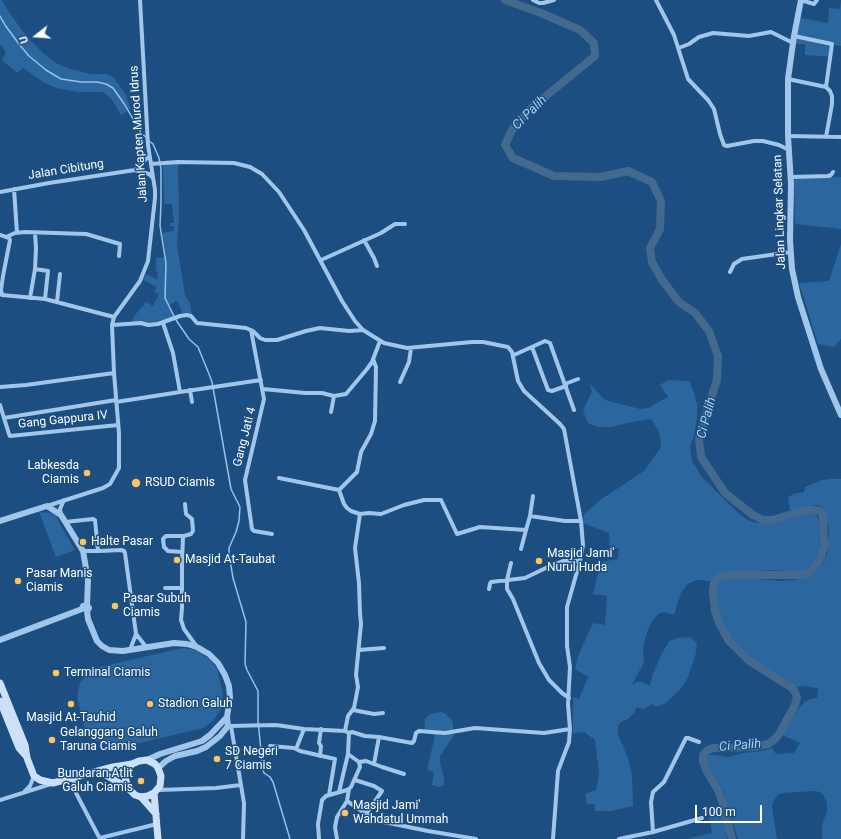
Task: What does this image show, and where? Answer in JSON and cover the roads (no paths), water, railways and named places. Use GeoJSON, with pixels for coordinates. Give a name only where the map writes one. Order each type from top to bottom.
{"type":"FeatureCollection","features":[{"type":"Feature","properties":{"kind":"main road"},"geometry":{"type":"LineString","coordinates":[[0,683],[2,694],[25,745],[27,758],[34,776],[40,780],[52,783],[147,760],[158,768],[161,781],[156,791],[158,839]]}},
{"type":"Feature","properties":{"kind":"main road"},"geometry":{"type":"LineString","coordinates":[[0,701],[19,748],[27,758]]}},
{"type":"Feature","properties":{"kind":"main road"},"geometry":{"type":"LineString","coordinates":[[128,788],[125,781],[126,773],[132,764]]}},
{"type":"Feature","properties":{"kind":"main road"},"geometry":{"type":"LineString","coordinates":[[98,771],[128,788],[135,795],[141,797],[148,796],[156,791]]}},
{"type":"Feature","properties":{"kind":"main road"},"geometry":{"type":"LineString","coordinates":[[141,797],[156,814]]}},
{"type":"Feature","properties":{"kind":"street","name":"Jalan Kapten Murod Idrus"},"geometry":{"type":"LineString","coordinates":[[47,506],[103,488],[110,484],[119,468],[112,325],[114,317],[140,281],[148,261],[156,198],[148,146],[140,0]]}},
{"type":"Feature","properties":{"kind":"street"},"geometry":{"type":"LineString","coordinates":[[534,0],[539,3],[554,0]]}},
{"type":"Feature","properties":{"kind":"street"},"geometry":{"type":"LineString","coordinates":[[656,0],[679,48],[688,79],[708,100],[714,109],[724,145],[727,146],[763,141],[779,145],[789,150]]}},
{"type":"Feature","properties":{"kind":"street"},"geometry":{"type":"LineString","coordinates":[[801,0],[814,4],[817,0]]}},
{"type":"Feature","properties":{"kind":"street","name":"Jalan Lingkar Selatan"},"geometry":{"type":"LineString","coordinates":[[801,0],[793,40],[788,79],[788,136],[791,177],[791,252],[794,282],[802,310],[821,369],[841,415]]}},
{"type":"Feature","properties":{"kind":"street"},"geometry":{"type":"LineString","coordinates":[[679,48],[705,34],[713,33],[749,36],[772,32],[793,40],[832,44],[826,87]]}},
{"type":"Feature","properties":{"kind":"street"},"geometry":{"type":"LineString","coordinates":[[788,79],[826,87],[830,91],[832,96],[832,104],[826,137]]}},
{"type":"Feature","properties":{"kind":"street"},"geometry":{"type":"LineString","coordinates":[[788,136],[841,137]]}},
{"type":"Feature","properties":{"kind":"street"},"geometry":{"type":"LineString","coordinates":[[149,156],[135,170],[149,174],[153,178]]}},
{"type":"Feature","properties":{"kind":"street"},"geometry":{"type":"LineString","coordinates":[[151,164],[197,162],[234,163],[250,167],[262,174],[278,192],[304,230],[342,301],[355,321],[364,330],[380,341],[400,347],[411,348],[483,342],[511,349],[514,355],[518,381],[524,391],[560,424],[565,432],[581,521],[583,545],[567,607],[567,646],[570,673],[570,729],[569,742],[558,771],[553,839]]}},
{"type":"Feature","properties":{"kind":"street","name":"Jalan Cibitung"},"geometry":{"type":"LineString","coordinates":[[0,192],[135,170]]}},
{"type":"Feature","properties":{"kind":"street"},"geometry":{"type":"LineString","coordinates":[[791,177],[828,176],[833,172]]}},
{"type":"Feature","properties":{"kind":"street"},"geometry":{"type":"LineString","coordinates":[[14,189],[16,233]]}},
{"type":"Feature","properties":{"kind":"street"},"geometry":{"type":"LineString","coordinates":[[321,260],[381,233],[395,224],[406,224]]}},
{"type":"Feature","properties":{"kind":"street"},"geometry":{"type":"LineString","coordinates":[[6,237],[16,233],[89,235],[120,244],[119,256]]}},
{"type":"Feature","properties":{"kind":"street"},"geometry":{"type":"LineString","coordinates":[[30,298],[36,247],[35,233]]}},
{"type":"Feature","properties":{"kind":"street"},"geometry":{"type":"LineString","coordinates":[[0,235],[10,239],[1,293],[4,296],[45,299],[114,317]]}},
{"type":"Feature","properties":{"kind":"street"},"geometry":{"type":"LineString","coordinates":[[364,240],[377,266]]}},
{"type":"Feature","properties":{"kind":"street"},"geometry":{"type":"LineString","coordinates":[[730,272],[734,264],[742,259],[791,252]]}},
{"type":"Feature","properties":{"kind":"street"},"geometry":{"type":"LineString","coordinates":[[34,269],[48,271],[45,299]]}},
{"type":"Feature","properties":{"kind":"street"},"geometry":{"type":"LineString","coordinates":[[57,302],[60,274]]}},
{"type":"Feature","properties":{"kind":"street"},"geometry":{"type":"LineString","coordinates":[[112,325],[141,323],[149,325],[163,323],[177,317],[188,315],[198,323],[246,328],[251,330],[260,338],[273,340],[323,328],[348,331],[364,330]]}},
{"type":"Feature","properties":{"kind":"street"},"geometry":{"type":"LineString","coordinates":[[163,323],[173,353],[180,392]]}},
{"type":"Feature","properties":{"kind":"street","name":"Gang Jati 4"},"geometry":{"type":"LineString","coordinates":[[251,330],[264,399],[245,480],[252,529],[254,531],[272,534]]}},
{"type":"Feature","properties":{"kind":"street"},"geometry":{"type":"LineString","coordinates":[[263,389],[322,393],[334,396],[346,394],[370,366],[380,341]]}},
{"type":"Feature","properties":{"kind":"street"},"geometry":{"type":"LineString","coordinates":[[514,355],[547,341],[550,343],[574,410]]}},
{"type":"Feature","properties":{"kind":"street"},"geometry":{"type":"LineString","coordinates":[[532,347],[548,390],[552,391],[578,379]]}},
{"type":"Feature","properties":{"kind":"street"},"geometry":{"type":"LineString","coordinates":[[400,382],[409,362],[411,348]]}},
{"type":"Feature","properties":{"kind":"street"},"geometry":{"type":"LineString","coordinates":[[339,490],[357,472],[361,452],[371,434],[374,423],[376,367],[373,359]]}},
{"type":"Feature","properties":{"kind":"street"},"geometry":{"type":"LineString","coordinates":[[0,387],[114,373]]}},
{"type":"Feature","properties":{"kind":"street"},"geometry":{"type":"LineString","coordinates":[[0,405],[4,418],[261,380]]}},
{"type":"Feature","properties":{"kind":"street"},"geometry":{"type":"LineString","coordinates":[[190,390],[192,402]]}},
{"type":"Feature","properties":{"kind":"street"},"geometry":{"type":"LineString","coordinates":[[331,412],[334,396]]}},
{"type":"Feature","properties":{"kind":"street","name":"Gang Gappura IV"},"geometry":{"type":"LineString","coordinates":[[4,418],[10,436],[118,425]]}},
{"type":"Feature","properties":{"kind":"street"},"geometry":{"type":"LineString","coordinates":[[279,478],[339,490]]}},
{"type":"Feature","properties":{"kind":"street"},"geometry":{"type":"LineString","coordinates":[[339,490],[347,508],[355,513],[381,514],[404,505],[424,500],[439,500],[442,501],[457,534],[480,527],[526,530]]}},
{"type":"Feature","properties":{"kind":"street"},"geometry":{"type":"LineString","coordinates":[[521,549],[530,516],[533,496]]}},
{"type":"Feature","properties":{"kind":"street"},"geometry":{"type":"LineString","coordinates":[[64,500],[61,504],[61,515],[83,551],[87,576],[85,608],[92,631],[97,641],[109,650],[117,652],[174,643],[197,646]]}},
{"type":"Feature","properties":{"kind":"street"},"geometry":{"type":"LineString","coordinates":[[182,552],[171,552],[166,550],[163,538],[166,536],[184,536],[191,534],[193,531],[192,520],[186,514],[185,504]]}},
{"type":"Feature","properties":{"kind":"street"},"geometry":{"type":"LineString","coordinates":[[0,521],[47,506],[61,515]]}},
{"type":"Feature","properties":{"kind":"street"},"geometry":{"type":"LineString","coordinates":[[339,792],[348,754],[348,714],[353,710],[358,687],[356,674],[361,624],[359,583],[355,548],[360,514]]}},
{"type":"Feature","properties":{"kind":"street"},"geometry":{"type":"LineString","coordinates":[[530,516],[565,521],[581,521]]}},
{"type":"Feature","properties":{"kind":"street"},"geometry":{"type":"LineString","coordinates":[[64,522],[95,520],[98,552]]}},
{"type":"Feature","properties":{"kind":"street"},"geometry":{"type":"LineString","coordinates":[[184,536],[182,552],[182,608],[180,620],[197,646],[209,654],[218,663],[229,686],[230,697],[227,717],[241,785],[245,815],[243,839]]}},
{"type":"Feature","properties":{"kind":"street"},"geometry":{"type":"LineString","coordinates":[[83,551],[98,552],[121,550],[125,553],[136,634],[130,650]]}},
{"type":"Feature","properties":{"kind":"street"},"geometry":{"type":"LineString","coordinates":[[489,589],[491,582],[525,578],[563,561],[580,561]]}},
{"type":"Feature","properties":{"kind":"street"},"geometry":{"type":"LineString","coordinates":[[511,563],[507,580],[507,589],[541,668],[549,680],[569,698]]}},
{"type":"Feature","properties":{"kind":"street"},"geometry":{"type":"LineString","coordinates":[[165,588],[182,588]]}},
{"type":"Feature","properties":{"kind":"street"},"geometry":{"type":"LineString","coordinates":[[0,640],[85,608]]}},
{"type":"Feature","properties":{"kind":"street"},"geometry":{"type":"LineString","coordinates":[[136,634],[147,648]]}},
{"type":"Feature","properties":{"kind":"street"},"geometry":{"type":"LineString","coordinates":[[359,650],[384,648]]}},
{"type":"Feature","properties":{"kind":"street"},"geometry":{"type":"LineString","coordinates":[[353,710],[374,714],[383,713]]}},
{"type":"Feature","properties":{"kind":"street"},"geometry":{"type":"LineString","coordinates":[[147,760],[160,754],[202,741],[214,732],[227,717]]}},
{"type":"Feature","properties":{"kind":"street"},"geometry":{"type":"LineString","coordinates":[[158,768],[175,756],[197,751],[206,747],[220,736],[229,726],[264,725],[321,728],[352,732],[365,736],[412,742],[414,741],[416,733],[419,731],[445,733],[475,728],[544,733],[570,729]]}},
{"type":"Feature","properties":{"kind":"street"},"geometry":{"type":"LineString","coordinates":[[296,748],[304,728]]}},
{"type":"Feature","properties":{"kind":"street"},"geometry":{"type":"LineString","coordinates":[[320,756],[321,746],[319,743],[321,728]]}},
{"type":"Feature","properties":{"kind":"street"},"geometry":{"type":"LineString","coordinates":[[374,764],[378,737]]}},
{"type":"Feature","properties":{"kind":"street"},"geometry":{"type":"LineString","coordinates":[[653,832],[653,792],[664,782],[686,738],[699,742]]}},
{"type":"Feature","properties":{"kind":"street"},"geometry":{"type":"LineString","coordinates":[[202,741],[206,747]]}},
{"type":"Feature","properties":{"kind":"street"},"geometry":{"type":"LineString","coordinates":[[270,746],[296,748],[300,751],[346,763]]}},
{"type":"Feature","properties":{"kind":"street"},"geometry":{"type":"LineString","coordinates":[[348,754],[359,762],[366,761],[404,774]]}},
{"type":"Feature","properties":{"kind":"street"},"geometry":{"type":"LineString","coordinates":[[329,795],[336,761]]}},
{"type":"Feature","properties":{"kind":"street"},"geometry":{"type":"LineString","coordinates":[[337,839],[335,827],[337,817],[347,801],[349,789],[355,780],[360,767],[359,762]]}},
{"type":"Feature","properties":{"kind":"street"},"geometry":{"type":"LineString","coordinates":[[24,792],[30,786],[34,776]]}},
{"type":"Feature","properties":{"kind":"street"},"geometry":{"type":"LineString","coordinates":[[73,777],[76,793],[100,839],[157,824]]}},
{"type":"Feature","properties":{"kind":"street"},"geometry":{"type":"LineString","coordinates":[[355,780],[377,787],[382,792],[366,814]]}},
{"type":"Feature","properties":{"kind":"street"},"geometry":{"type":"LineString","coordinates":[[0,800],[52,783]]}},
{"type":"Feature","properties":{"kind":"street"},"geometry":{"type":"LineString","coordinates":[[156,791],[216,788],[241,785]]}},
{"type":"Feature","properties":{"kind":"street"},"geometry":{"type":"LineString","coordinates":[[319,839],[318,824],[321,802],[329,795],[349,789]]}},
{"type":"Feature","properties":{"kind":"street"},"geometry":{"type":"LineString","coordinates":[[347,801],[366,814],[380,821],[463,838],[476,839]]}},
{"type":"Feature","properties":{"kind":"street"},"geometry":{"type":"LineString","coordinates":[[619,839],[653,832],[702,818]]}},
{"type":"Feature","properties":{"kind":"waterway","name":"Ci Palih"},"geometry":{"type":"LineString","coordinates":[[505,0],[541,13],[580,30],[594,43],[595,56],[530,109],[512,130],[505,145],[513,158],[554,176],[601,177],[628,171],[652,182],[661,201],[660,229],[650,248],[652,262],[662,280],[679,302],[695,313],[709,331],[718,356],[717,380],[699,439],[701,457],[725,493],[753,515],[763,520],[772,520],[809,509],[820,511],[823,517],[824,545],[821,558],[814,568],[808,573],[800,575],[727,575],[719,577],[714,583],[713,592],[715,611],[719,623],[729,641],[748,660],[791,687],[797,698],[795,705],[779,734],[768,744],[753,747],[713,748],[708,750],[703,755],[706,770],[718,790],[723,804],[732,839]]}},
{"type":"Feature","properties":{"kind":"waterway"},"geometry":{"type":"LineString","coordinates":[[0,16],[5,25],[29,56],[46,70],[61,79],[81,82],[97,82],[106,84],[113,88],[125,105],[141,133],[147,138]]}},
{"type":"Feature","properties":{"kind":"waterway"},"geometry":{"type":"LineString","coordinates":[[149,141],[153,144],[159,158],[161,169],[160,226],[166,263],[165,298],[176,320],[189,339],[198,347],[212,382],[231,489],[240,507],[239,521],[229,548],[229,554],[233,578],[246,622],[245,664],[258,691],[258,721],[263,770],[273,782],[290,839]]}},
{"type":"Feature","properties":{"kind":"place","name":"Labkesda Ciamis"},"geometry":{"type":"Point","coordinates":[87,473]}},
{"type":"Feature","properties":{"kind":"place","name":"RSUD Ciamis"},"geometry":{"type":"Point","coordinates":[136,483]}},
{"type":"Feature","properties":{"kind":"place","name":"Halte Pasar"},"geometry":{"type":"Point","coordinates":[83,542]}},
{"type":"Feature","properties":{"kind":"place","name":"Masjid At-Taubat"},"geometry":{"type":"Point","coordinates":[177,560]}},
{"type":"Feature","properties":{"kind":"place","name":"Masjid Jami' Nurul Huda"},"geometry":{"type":"Point","coordinates":[539,561]}},
{"type":"Feature","properties":{"kind":"place","name":"Pasar Manis Ciamis"},"geometry":{"type":"Point","coordinates":[18,581]}},
{"type":"Feature","properties":{"kind":"place","name":"Pasar Subuh Ciamis"},"geometry":{"type":"Point","coordinates":[115,606]}},
{"type":"Feature","properties":{"kind":"place","name":"Terminal Ciamis"},"geometry":{"type":"Point","coordinates":[56,673]}},
{"type":"Feature","properties":{"kind":"place","name":"Masjid At-Tauhid"},"geometry":{"type":"Point","coordinates":[71,704]}},
{"type":"Feature","properties":{"kind":"place","name":"Stadion Galuh"},"geometry":{"type":"Point","coordinates":[150,704]}},
{"type":"Feature","properties":{"kind":"place","name":"Gelanggang Galuh Taruna Ciamis"},"geometry":{"type":"Point","coordinates":[52,740]}},
{"type":"Feature","properties":{"kind":"place","name":"SD Negeri 7 Ciamis"},"geometry":{"type":"Point","coordinates":[217,759]}},
{"type":"Feature","properties":{"kind":"place","name":"Bundaran Atlit Galuh Ciamis"},"geometry":{"type":"Point","coordinates":[141,781]}},
{"type":"Feature","properties":{"kind":"place","name":"Masjid Jami' Wahdatul Ummah"},"geometry":{"type":"Point","coordinates":[345,813]}}]}
